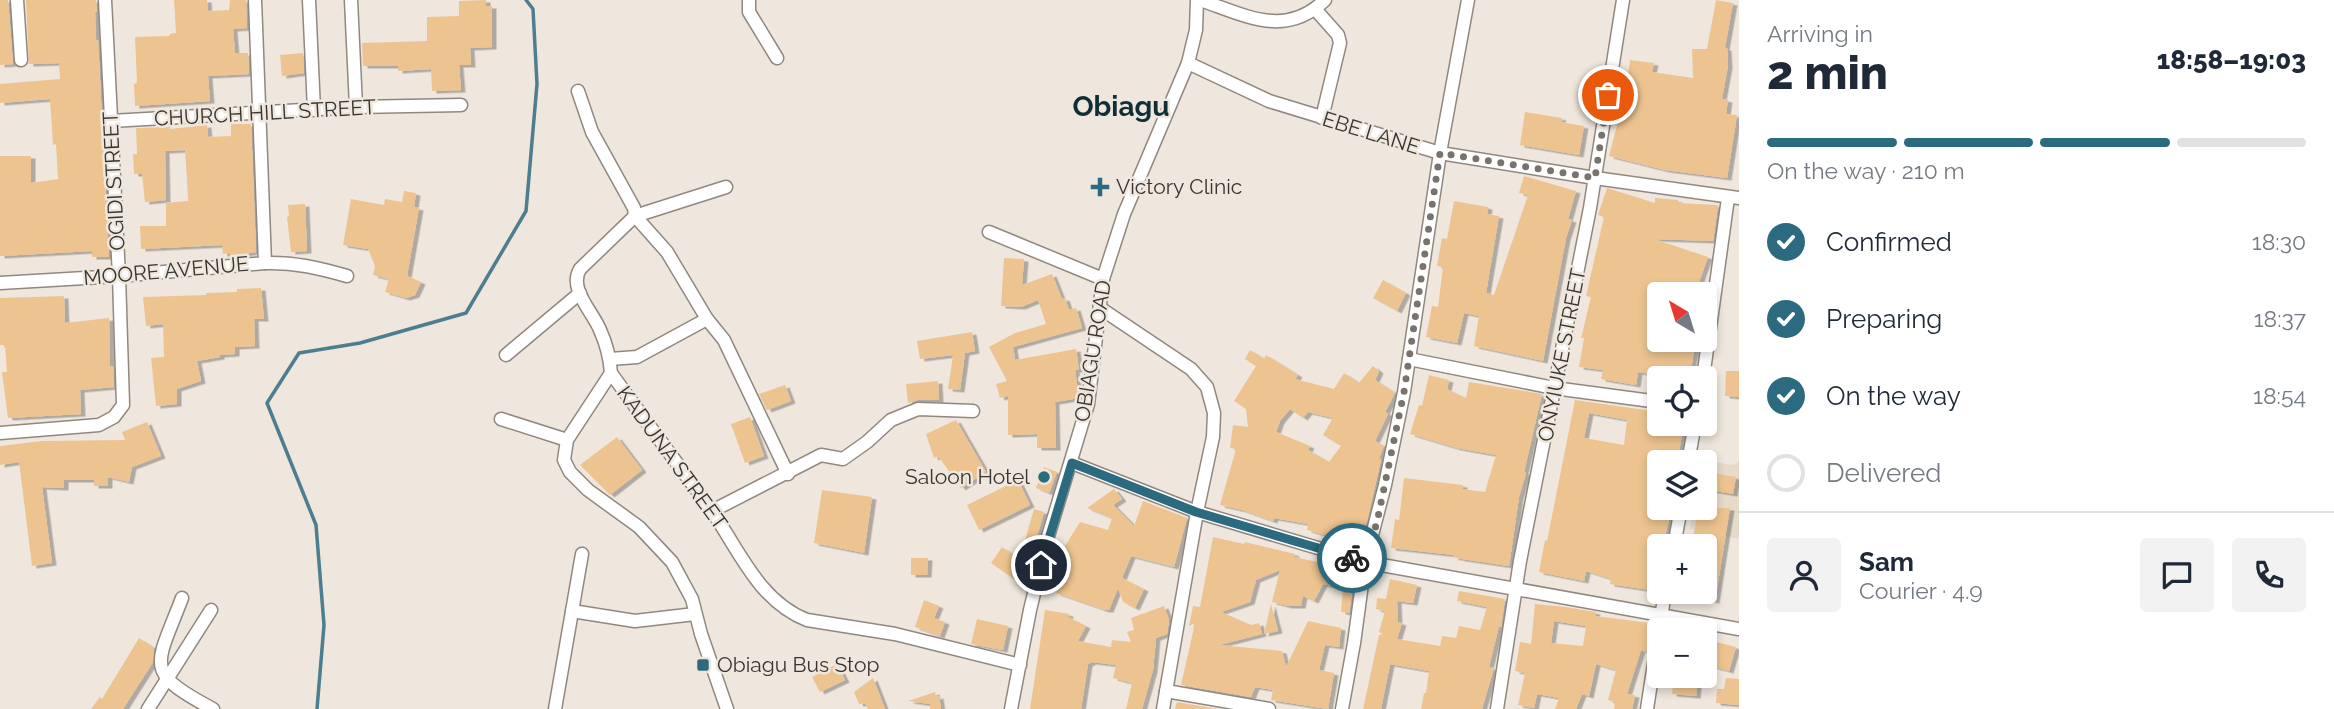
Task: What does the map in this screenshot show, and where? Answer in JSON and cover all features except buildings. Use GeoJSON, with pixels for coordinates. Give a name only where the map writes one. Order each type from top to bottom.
{"type":"FeatureCollection","features":[{"type":"Feature","properties":{"kind":"street"},"geometry":{"type":"LineString","coordinates":[[16,0],[21,60]]}},
{"type":"Feature","properties":{"kind":"street","name":"OGIDI STREET"},"geometry":{"type":"LineString","coordinates":[[0,433],[99,425],[114,417],[123,405],[120,276],[105,0]]}},
{"type":"Feature","properties":{"kind":"street","name":"MOORE AVENUE"},"geometry":{"type":"LineString","coordinates":[[0,283],[265,263],[255,0]]}},
{"type":"Feature","properties":{"kind":"street"},"geometry":{"type":"LineString","coordinates":[[309,0],[314,110]]}},
{"type":"Feature","properties":{"kind":"street"},"geometry":{"type":"LineString","coordinates":[[351,0],[356,107]]}},
{"type":"Feature","properties":{"kind":"street"},"geometry":{"type":"LineString","coordinates":[[749,0],[749,12],[777,58]]}},
{"type":"Feature","properties":{"kind":"street"},"geometry":{"type":"LineString","coordinates":[[1198,0],[1265,22],[1290,19],[1320,5],[1340,39],[1322,118]]}},
{"type":"Feature","properties":{"kind":"street","name":"OBIAGU ROAD"},"geometry":{"type":"LineString","coordinates":[[1011,709],[1046,543],[1088,404],[1103,279],[1124,214],[1188,63],[1196,30],[1198,0]]}},
{"type":"Feature","properties":{"kind":"street"},"geometry":{"type":"LineString","coordinates":[[1342,709],[1365,562],[1385,485],[1409,359],[1440,153],[1468,0]]}},
{"type":"Feature","properties":{"kind":"street","name":"ONYIUKE STREET"},"geometry":{"type":"LineString","coordinates":[[1497,709],[1516,590],[1595,178],[1623,0]]}},
{"type":"Feature","properties":{"kind":"street","name":"EBE LANE"},"geometry":{"type":"LineString","coordinates":[[1188,63],[1269,101],[1440,153],[1734,198]]}},
{"type":"Feature","properties":{"kind":"street"},"geometry":{"type":"LineString","coordinates":[[578,91],[592,132],[635,208],[635,216],[667,252],[707,319],[724,340],[788,474]]}},
{"type":"Feature","properties":{"kind":"street","name":"CHURCH HILL STREET"},"geometry":{"type":"LineString","coordinates":[[111,121],[356,107],[461,105]]}},
{"type":"Feature","properties":{"kind":"street"},"geometry":{"type":"LineString","coordinates":[[506,355],[580,293],[576,284],[580,269],[635,216],[726,187]]}},
{"type":"Feature","properties":{"kind":"street"},"geometry":{"type":"LineString","coordinates":[[1705,366],[1734,198]]}},
{"type":"Feature","properties":{"kind":"street"},"geometry":{"type":"LineString","coordinates":[[989,232],[1103,279]]}},
{"type":"Feature","properties":{"kind":"street"},"geometry":{"type":"LineString","coordinates":[[265,263],[287,262],[314,266],[347,276]]}},
{"type":"Feature","properties":{"kind":"street","name":"KADUNA STREET"},"geometry":{"type":"LineString","coordinates":[[580,293],[600,328],[610,359],[611,373],[712,511],[758,582],[793,615],[826,624],[895,634],[1020,665]]}},
{"type":"Feature","properties":{"kind":"street"},"geometry":{"type":"LineString","coordinates":[[1100,308],[1191,369],[1207,387],[1214,422],[1163,709]]}},
{"type":"Feature","properties":{"kind":"street"},"geometry":{"type":"LineString","coordinates":[[610,359],[637,357],[707,319]]}},
{"type":"Feature","properties":{"kind":"street"},"geometry":{"type":"LineString","coordinates":[[1409,359],[1554,388],[1647,400]]}},
{"type":"Feature","properties":{"kind":"street"},"geometry":{"type":"LineString","coordinates":[[611,373],[567,440],[564,460],[570,472],[588,490],[639,527],[663,552],[686,587],[726,709]]}},
{"type":"Feature","properties":{"kind":"street"},"geometry":{"type":"LineString","coordinates":[[712,511],[821,455],[843,459],[891,420],[918,410],[974,411]]}},
{"type":"Feature","properties":{"kind":"street"},"geometry":{"type":"LineString","coordinates":[[500,419],[567,440]]}},
{"type":"Feature","properties":{"kind":"street"},"geometry":{"type":"LineString","coordinates":[[1072,463],[1196,512],[1365,562],[1739,629]]}},
{"type":"Feature","properties":{"kind":"street"},"geometry":{"type":"LineString","coordinates":[[555,709],[582,554]]}},
{"type":"Feature","properties":{"kind":"street"},"geometry":{"type":"LineString","coordinates":[[182,598],[160,658],[160,666],[168,681],[181,692],[213,709]]}},
{"type":"Feature","properties":{"kind":"street"},"geometry":{"type":"LineString","coordinates":[[1647,709],[1663,604]]}},
{"type":"Feature","properties":{"kind":"street"},"geometry":{"type":"LineString","coordinates":[[148,709],[211,610]]}},
{"type":"Feature","properties":{"kind":"street"},"geometry":{"type":"LineString","coordinates":[[572,611],[635,621],[695,614]]}},
{"type":"Feature","properties":{"kind":"street"},"geometry":{"type":"LineString","coordinates":[[1166,691],[1269,709]]}},
{"type":"Feature","properties":{"kind":"shaded area"},"geometry":{"type":"Polygon","coordinates":[[[1739,460],[1739,539],[1690,529],[1692,520],[1717,520],[1717,462],[1730,465],[1739,460]]]}},
{"type":"Feature","properties":{"kind":"waterway"},"geometry":{"type":"LineString","coordinates":[[317,709],[324,625],[316,525],[267,403],[299,353],[360,343],[466,313],[526,211],[537,84],[533,9],[526,0]]}},
{"type":"Feature","properties":{"kind":"way so far"},"geometry":{"type":"LineString","coordinates":[[1352,558],[1365,562],[1377,522],[1404,392],[1440,153],[1595,178],[1608,95]]}},
{"type":"Feature","properties":{"kind":"place","name":"Victory Clinic"},"geometry":{"type":"Point","coordinates":[1100,187]}},
{"type":"Feature","properties":{"kind":"place","name":"Saloon Hotel"},"geometry":{"type":"Point","coordinates":[1044,477]}},
{"type":"Feature","properties":{"kind":"place","name":"Obiagu Bus Stop"},"geometry":{"type":"Point","coordinates":[703,665]}},
{"type":"Feature","properties":{"kind":"district","name":"Obiagu"},"geometry":{"type":"Point","coordinates":[1121,106]}},
{"type":"Feature","properties":{"kind":"route"},"geometry":{"type":"LineString","coordinates":[[1041,565],[1072,463],[1196,512],[1352,558]]}}]}
